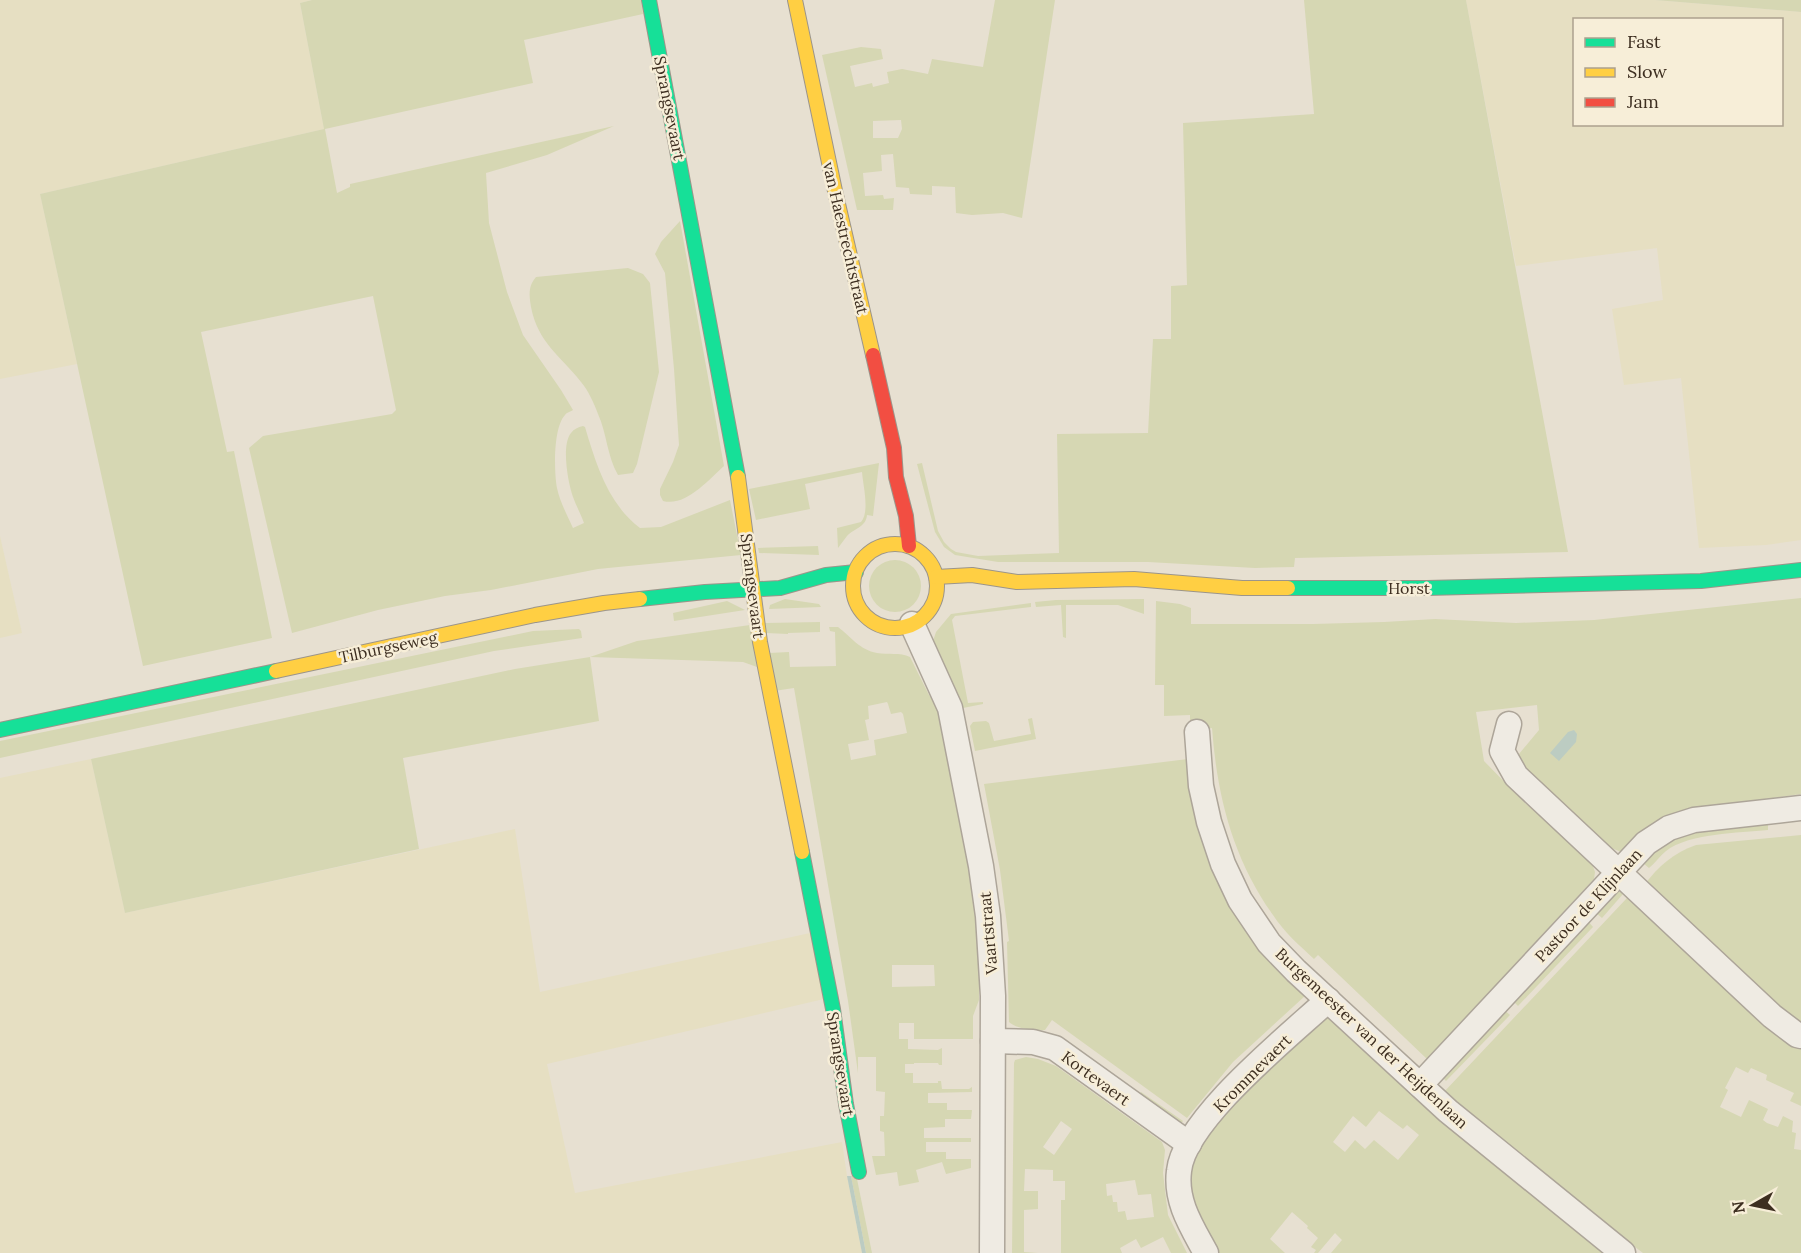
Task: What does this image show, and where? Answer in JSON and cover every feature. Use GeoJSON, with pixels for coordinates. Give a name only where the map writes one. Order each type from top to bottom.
{"type":"FeatureCollection","features":[{"type":"Feature","properties":{"kind":"street","name":"Sprangsevaart"},"geometry":{"type":"LineString","coordinates":[[650,0],[742,498],[750,559],[751,590],[832,1009],[859,1172]]}},
{"type":"Feature","properties":{"kind":"street","name":"van Haestrechtstraat"},"geometry":{"type":"LineString","coordinates":[[795,0],[835,191],[894,448],[896,477],[906,516],[909,546]]}},
{"type":"Feature","properties":{"kind":"street","name":"van Haestrechtstraat"},"geometry":{"type":"LineString","coordinates":[[890,507],[896,477]]}},
{"type":"Feature","properties":{"kind":"street"},"geometry":{"type":"LineString","coordinates":[[887,528],[887,545]]}},
{"type":"Feature","properties":{"kind":"street"},"geometry":{"type":"LineString","coordinates":[[887,545],[909,546],[927,558],[931,564],[936,577],[936,595],[928,612],[912,624],[888,627],[877,623],[863,612],[855,596],[856,572],[863,560],[874,550],[887,545]]}},
{"type":"Feature","properties":{"kind":"street","name":"Horst"},"geometry":{"type":"LineString","coordinates":[[936,577],[972,575],[1017,582],[1134,579],[1242,588],[1437,588],[1701,581],[1801,570]]}},
{"type":"Feature","properties":{"kind":"street","name":"Tilburgseweg"},"geometry":{"type":"LineString","coordinates":[[0,730],[535,615],[604,603],[705,592],[780,588],[826,576],[856,572]]}},
{"type":"Feature","properties":{"kind":"street","name":"Horst"},"geometry":{"type":"LineString","coordinates":[[983,590],[1017,582]]}},
{"type":"Feature","properties":{"kind":"street","name":"Tilburgseweg"},"geometry":{"type":"LineString","coordinates":[[780,588],[814,595]]}},
{"type":"Feature","properties":{"kind":"street"},"geometry":{"type":"LineString","coordinates":[[936,595],[951,594]]}},
{"type":"Feature","properties":{"kind":"street"},"geometry":{"type":"LineString","coordinates":[[837,597],[855,596]]}},
{"type":"Feature","properties":{"kind":"street","name":"Vaartstraat"},"geometry":{"type":"LineString","coordinates":[[912,624],[950,708],[973,822],[988,916],[993,996],[992,1253]]}},
{"type":"Feature","properties":{"kind":"street"},"geometry":{"type":"LineString","coordinates":[[1509,724],[1502,751],[1516,776],[1772,1016],[1801,1036]]}},
{"type":"Feature","properties":{"kind":"street","name":"Burgemeester van der Heijdenlaan"},"geometry":{"type":"LineString","coordinates":[[1197,732],[1201,786],[1222,864],[1240,900],[1269,943],[1296,971],[1448,1111],[1623,1253]]}},
{"type":"Feature","properties":{"kind":"street","name":"Pastoor de Klijnlaan"},"geometry":{"type":"LineString","coordinates":[[1420,1085],[1646,843],[1669,828],[1695,820],[1801,808]]}},
{"type":"Feature","properties":{"kind":"street","name":"Krommevaert"},"geometry":{"type":"LineString","coordinates":[[1206,1253],[1187,1219],[1179,1192],[1178,1173],[1181,1157],[1214,1108],[1233,1087],[1328,1000]]}},
{"type":"Feature","properties":{"kind":"street","name":"Kortevaert"},"geometry":{"type":"LineString","coordinates":[[993,1041],[1033,1042],[1055,1048],[1189,1144]]}},
{"type":"Feature","properties":{"kind":"shaded area"},"geometry":{"type":"Polygon","coordinates":[[[0,0],[312,0],[300,3],[324,129],[40,194],[77,364],[0,379],[0,0]]]}},
{"type":"Feature","properties":{"kind":"shaded area"},"geometry":{"type":"Polygon","coordinates":[[[1466,0],[1654,0],[1801,12],[1801,540],[1766,545],[1699,548],[1681,378],[1624,385],[1612,309],[1663,300],[1657,248],[1516,266],[1466,0]]]}},
{"type":"Feature","properties":{"kind":"shaded area"},"geometry":{"type":"Polygon","coordinates":[[[0,536],[22,633],[0,638],[0,536]]]}},
{"type":"Feature","properties":{"kind":"shaded area"},"geometry":{"type":"Polygon","coordinates":[[[1574,730],[1577,734],[1576,742],[1559,761],[1550,753],[1568,732],[1574,730]]]}},
{"type":"Feature","properties":{"kind":"shaded area"},"geometry":{"type":"Polygon","coordinates":[[[91,759],[125,913],[515,829],[540,992],[810,933],[824,999],[547,1064],[575,1193],[842,1142],[862,1253],[0,1253],[0,778],[91,759]]]}},
{"type":"Feature","properties":{"kind":"shaded area"},"geometry":{"type":"Polygon","coordinates":[[[847,1176],[851,1176],[866,1253],[862,1253],[847,1176]]]}},
{"type":"Feature","properties":{"kind":"green space"},"geometry":{"type":"Polygon","coordinates":[[[312,0],[641,0],[643,14],[524,40],[533,83],[325,129],[337,193],[350,187],[350,184],[614,126],[547,155],[486,173],[489,223],[507,292],[523,335],[573,410],[561,421],[556,440],[555,472],[558,493],[573,528],[584,523],[571,491],[566,455],[566,446],[571,433],[583,426],[611,495],[619,507],[640,528],[661,527],[730,500],[741,555],[598,569],[378,610],[292,633],[249,448],[263,436],[392,414],[396,410],[373,296],[201,332],[227,452],[234,451],[272,638],[143,666],[40,194],[324,129],[300,3],[312,0]]]}},
{"type":"Feature","properties":{"kind":"green space"},"geometry":{"type":"Polygon","coordinates":[[[995,0],[1055,0],[1022,218],[1003,213],[972,215],[956,213],[955,187],[932,186],[932,195],[910,194],[909,188],[896,187],[893,154],[881,155],[882,171],[863,173],[865,196],[883,195],[884,199],[894,198],[893,210],[857,210],[822,55],[861,47],[881,49],[883,59],[850,66],[855,87],[872,83],[873,87],[889,83],[887,72],[902,69],[928,74],[932,59],[983,67],[995,0]],[[901,120],[873,121],[873,138],[898,138],[902,129],[901,120]]]}},
{"type":"Feature","properties":{"kind":"green space"},"geometry":{"type":"Polygon","coordinates":[[[1304,0],[1466,0],[1568,552],[1295,558],[1294,567],[1255,568],[1148,562],[998,562],[955,555],[944,547],[935,532],[917,464],[922,463],[938,531],[951,549],[978,556],[1059,553],[1057,434],[1148,433],[1153,339],[1171,339],[1171,286],[1187,285],[1183,123],[1314,114],[1304,0]]]}},
{"type":"Feature","properties":{"kind":"green space"},"geometry":{"type":"Polygon","coordinates":[[[1655,0],[1801,0],[1801,12],[1655,0]]]}},
{"type":"Feature","properties":{"kind":"green space"},"geometry":{"type":"Polygon","coordinates":[[[680,221],[724,466],[696,491],[672,502],[663,501],[660,495],[660,489],[679,445],[665,273],[655,254],[661,242],[680,221]]]}},
{"type":"Feature","properties":{"kind":"green space"},"geometry":{"type":"Polygon","coordinates":[[[628,268],[643,274],[650,283],[659,372],[637,464],[633,473],[618,475],[593,401],[584,385],[544,339],[534,319],[530,291],[536,277],[628,268]]]}},
{"type":"Feature","properties":{"kind":"green space"},"geometry":{"type":"Polygon","coordinates":[[[879,463],[873,516],[867,515],[862,525],[847,536],[838,548],[837,528],[861,522],[864,518],[866,505],[862,472],[805,484],[810,509],[756,520],[749,489],[879,463]]]}},
{"type":"Feature","properties":{"kind":"green space"},"geometry":{"type":"Polygon","coordinates":[[[818,546],[819,555],[759,553],[758,548],[818,546]]]}},
{"type":"Feature","properties":{"kind":"green space"},"geometry":{"type":"Polygon","coordinates":[[[895,560],[905,562],[913,568],[919,576],[921,586],[919,596],[913,604],[905,610],[895,612],[885,610],[877,604],[871,596],[869,586],[871,576],[877,568],[885,562],[895,560]]]}},
{"type":"Feature","properties":{"kind":"green space"},"geometry":{"type":"Polygon","coordinates":[[[1801,598],[1801,794],[1729,804],[1621,852],[1609,847],[1521,770],[1519,754],[1539,730],[1537,705],[1476,712],[1484,761],[1525,803],[1591,861],[1595,872],[1594,879],[1427,1059],[1318,955],[1314,959],[1277,921],[1247,872],[1229,826],[1218,778],[1212,728],[1197,732],[1190,727],[1190,715],[1164,716],[1164,685],[1155,685],[1156,601],[1191,608],[1191,624],[1313,624],[1435,619],[1516,623],[1594,620],[1801,598]]]}},
{"type":"Feature","properties":{"kind":"green space"},"geometry":{"type":"Polygon","coordinates":[[[785,599],[819,604],[821,607],[769,609],[770,605],[785,599]]]}},
{"type":"Feature","properties":{"kind":"green space"},"geometry":{"type":"Polygon","coordinates":[[[1144,599],[1144,614],[1118,605],[1066,605],[1066,638],[1063,637],[1061,605],[1036,607],[1035,602],[1056,600],[1144,599]]]}},
{"type":"Feature","properties":{"kind":"green space"},"geometry":{"type":"Polygon","coordinates":[[[727,601],[745,610],[674,621],[673,613],[727,601]]]}},
{"type":"Feature","properties":{"kind":"green space"},"geometry":{"type":"Polygon","coordinates":[[[1031,603],[1031,607],[955,616],[952,620],[968,703],[983,702],[983,704],[958,709],[932,644],[936,632],[951,614],[1031,603]]]}},
{"type":"Feature","properties":{"kind":"green space"},"geometry":{"type":"Polygon","coordinates":[[[820,622],[820,632],[766,633],[765,623],[820,622]]]}},
{"type":"Feature","properties":{"kind":"green space"},"geometry":{"type":"Polygon","coordinates":[[[750,625],[757,667],[743,662],[590,657],[637,641],[750,625]]]}},
{"type":"Feature","properties":{"kind":"green space"},"geometry":{"type":"Polygon","coordinates":[[[829,627],[838,627],[861,646],[871,651],[910,657],[929,695],[936,703],[973,885],[979,961],[979,1000],[973,1016],[973,1039],[914,1039],[914,1023],[899,1023],[899,1039],[908,1039],[908,1049],[938,1050],[942,1048],[942,1065],[938,1063],[905,1064],[905,1073],[913,1073],[913,1083],[941,1081],[942,1089],[972,1087],[972,1092],[928,1093],[928,1103],[947,1103],[947,1110],[972,1110],[971,1119],[945,1119],[945,1127],[924,1128],[924,1138],[971,1138],[971,1142],[926,1142],[926,1152],[946,1152],[946,1159],[971,1159],[971,1168],[946,1174],[942,1162],[916,1170],[919,1182],[899,1186],[897,1172],[876,1175],[872,1156],[885,1156],[884,1132],[880,1131],[880,1116],[884,1116],[885,1092],[876,1091],[876,1057],[858,1057],[858,1073],[848,1001],[794,688],[774,691],[769,653],[789,652],[790,667],[836,666],[835,632],[830,631],[829,627]],[[887,702],[868,706],[869,719],[865,720],[869,740],[848,744],[851,760],[876,755],[874,740],[907,733],[903,714],[901,712],[891,714],[887,702]],[[892,965],[892,987],[935,986],[934,965],[892,965]]]}},
{"type":"Feature","properties":{"kind":"green space"},"geometry":{"type":"Polygon","coordinates":[[[579,629],[582,638],[494,651],[0,758],[0,741],[533,631],[579,629]]]}},
{"type":"Feature","properties":{"kind":"green space"},"geometry":{"type":"Polygon","coordinates":[[[590,657],[599,721],[403,758],[419,849],[125,913],[91,759],[515,669],[590,657]]]}},
{"type":"Feature","properties":{"kind":"green space"},"geometry":{"type":"Polygon","coordinates":[[[1032,718],[1036,739],[975,751],[970,726],[973,722],[986,721],[989,723],[994,741],[1031,734],[1028,719],[1032,718]]]}},
{"type":"Feature","properties":{"kind":"green space"},"geometry":{"type":"Polygon","coordinates":[[[1188,759],[1198,819],[1306,995],[1233,1062],[1187,1118],[1052,1020],[1045,1030],[1021,1028],[1009,1022],[1007,942],[1009,941],[1000,870],[984,784],[1188,759]]]}},
{"type":"Feature","properties":{"kind":"green space"},"geometry":{"type":"Polygon","coordinates":[[[1768,822],[1768,830],[1701,837],[1676,845],[1666,851],[1649,868],[1643,863],[1662,844],[1695,830],[1768,822]]]}},
{"type":"Feature","properties":{"kind":"green space"},"geometry":{"type":"Polygon","coordinates":[[[1801,835],[1801,1026],[1644,885],[1667,861],[1696,845],[1801,835]]]}},
{"type":"Feature","properties":{"kind":"green space"},"geometry":{"type":"Polygon","coordinates":[[[1618,890],[1623,894],[1602,918],[1596,913],[1618,890]]]}},
{"type":"Feature","properties":{"kind":"green space"},"geometry":{"type":"Polygon","coordinates":[[[1627,898],[1767,1023],[1801,1046],[1801,1106],[1790,1101],[1794,1093],[1766,1080],[1767,1075],[1751,1068],[1748,1073],[1736,1067],[1725,1088],[1728,1090],[1720,1107],[1741,1117],[1749,1100],[1768,1109],[1763,1120],[1767,1123],[1778,1127],[1783,1116],[1793,1121],[1792,1132],[1796,1133],[1794,1149],[1801,1150],[1801,1253],[1643,1253],[1585,1209],[1443,1093],[1627,898]]]}},
{"type":"Feature","properties":{"kind":"green space"},"geometry":{"type":"Polygon","coordinates":[[[1588,921],[1593,927],[1518,1006],[1513,1001],[1588,921]]]}},
{"type":"Feature","properties":{"kind":"green space"},"geometry":{"type":"Polygon","coordinates":[[[1503,1009],[1510,1015],[1446,1081],[1440,1075],[1503,1009]]]}},
{"type":"Feature","properties":{"kind":"green space"},"geometry":{"type":"Polygon","coordinates":[[[1327,1014],[1607,1253],[1331,1253],[1342,1240],[1335,1233],[1318,1253],[1314,1253],[1316,1250],[1311,1247],[1318,1238],[1292,1212],[1270,1239],[1285,1253],[1216,1253],[1192,1206],[1190,1175],[1197,1147],[1251,1084],[1327,1014]],[[1379,1111],[1366,1127],[1353,1116],[1333,1142],[1345,1152],[1355,1140],[1365,1149],[1374,1140],[1398,1160],[1419,1135],[1407,1125],[1403,1129],[1379,1111]]]}},
{"type":"Feature","properties":{"kind":"green space"},"geometry":{"type":"Polygon","coordinates":[[[1026,1057],[1056,1066],[1162,1142],[1165,1150],[1163,1173],[1168,1215],[1187,1253],[1171,1253],[1163,1237],[1141,1248],[1136,1239],[1120,1248],[1122,1253],[1061,1253],[1061,1200],[1065,1200],[1065,1181],[1053,1181],[1053,1170],[1025,1169],[1024,1191],[1038,1191],[1038,1209],[1024,1210],[1024,1252],[1038,1253],[1012,1253],[1015,1060],[1026,1057]],[[1061,1121],[1043,1147],[1054,1155],[1072,1129],[1061,1121]],[[1135,1180],[1106,1184],[1107,1196],[1112,1195],[1113,1202],[1117,1202],[1118,1212],[1125,1211],[1127,1220],[1154,1217],[1151,1194],[1138,1195],[1135,1180]]]}},
{"type":"Feature","properties":{"kind":"green space"},"geometry":{"type":"Polygon","coordinates":[[[1141,1092],[1183,1121],[1179,1126],[1137,1097],[1141,1092]]]}},
{"type":"Feature","properties":{"kind":"green space"},"geometry":{"type":"Polygon","coordinates":[[[856,1174],[872,1253],[866,1253],[851,1176],[856,1174]]]}},
{"type":"Feature","properties":{"kind":"traffic: fast"},"geometry":{"type":"LineString","coordinates":[[649,0],[738,477]]}},
{"type":"Feature","properties":{"kind":"traffic: fast"},"geometry":{"type":"LineString","coordinates":[[1288,588],[1427,588],[1701,581],[1801,570]]}},
{"type":"Feature","properties":{"kind":"traffic: fast"},"geometry":{"type":"LineString","coordinates":[[640,599],[705,592],[780,588],[826,575],[856,572]]}},
{"type":"Feature","properties":{"kind":"traffic: fast"},"geometry":{"type":"LineString","coordinates":[[0,730],[276,671]]}},
{"type":"Feature","properties":{"kind":"traffic: fast"},"geometry":{"type":"LineString","coordinates":[[802,852],[833,1009],[846,1104],[859,1172]]}},
{"type":"Feature","properties":{"kind":"traffic: slow"},"geometry":{"type":"LineString","coordinates":[[795,0],[835,191],[873,355]]}},
{"type":"Feature","properties":{"kind":"traffic: slow"},"geometry":{"type":"LineString","coordinates":[[738,477],[760,642],[802,852]]}},
{"type":"Feature","properties":{"kind":"traffic: slow"},"geometry":{"type":"LineString","coordinates":[[895,544],[918,551],[930,563],[937,586],[930,609],[918,621],[895,628],[872,621],[860,609],[853,586],[860,563],[872,551],[895,544]]}},
{"type":"Feature","properties":{"kind":"traffic: slow"},"geometry":{"type":"LineString","coordinates":[[936,577],[972,575],[1017,582],[1134,579],[1242,588],[1288,588]]}},
{"type":"Feature","properties":{"kind":"traffic: slow"},"geometry":{"type":"LineString","coordinates":[[276,671],[535,615],[640,599]]}},
{"type":"Feature","properties":{"kind":"traffic: jam"},"geometry":{"type":"LineString","coordinates":[[873,355],[894,448],[896,477],[906,516],[909,546]]}}]}
